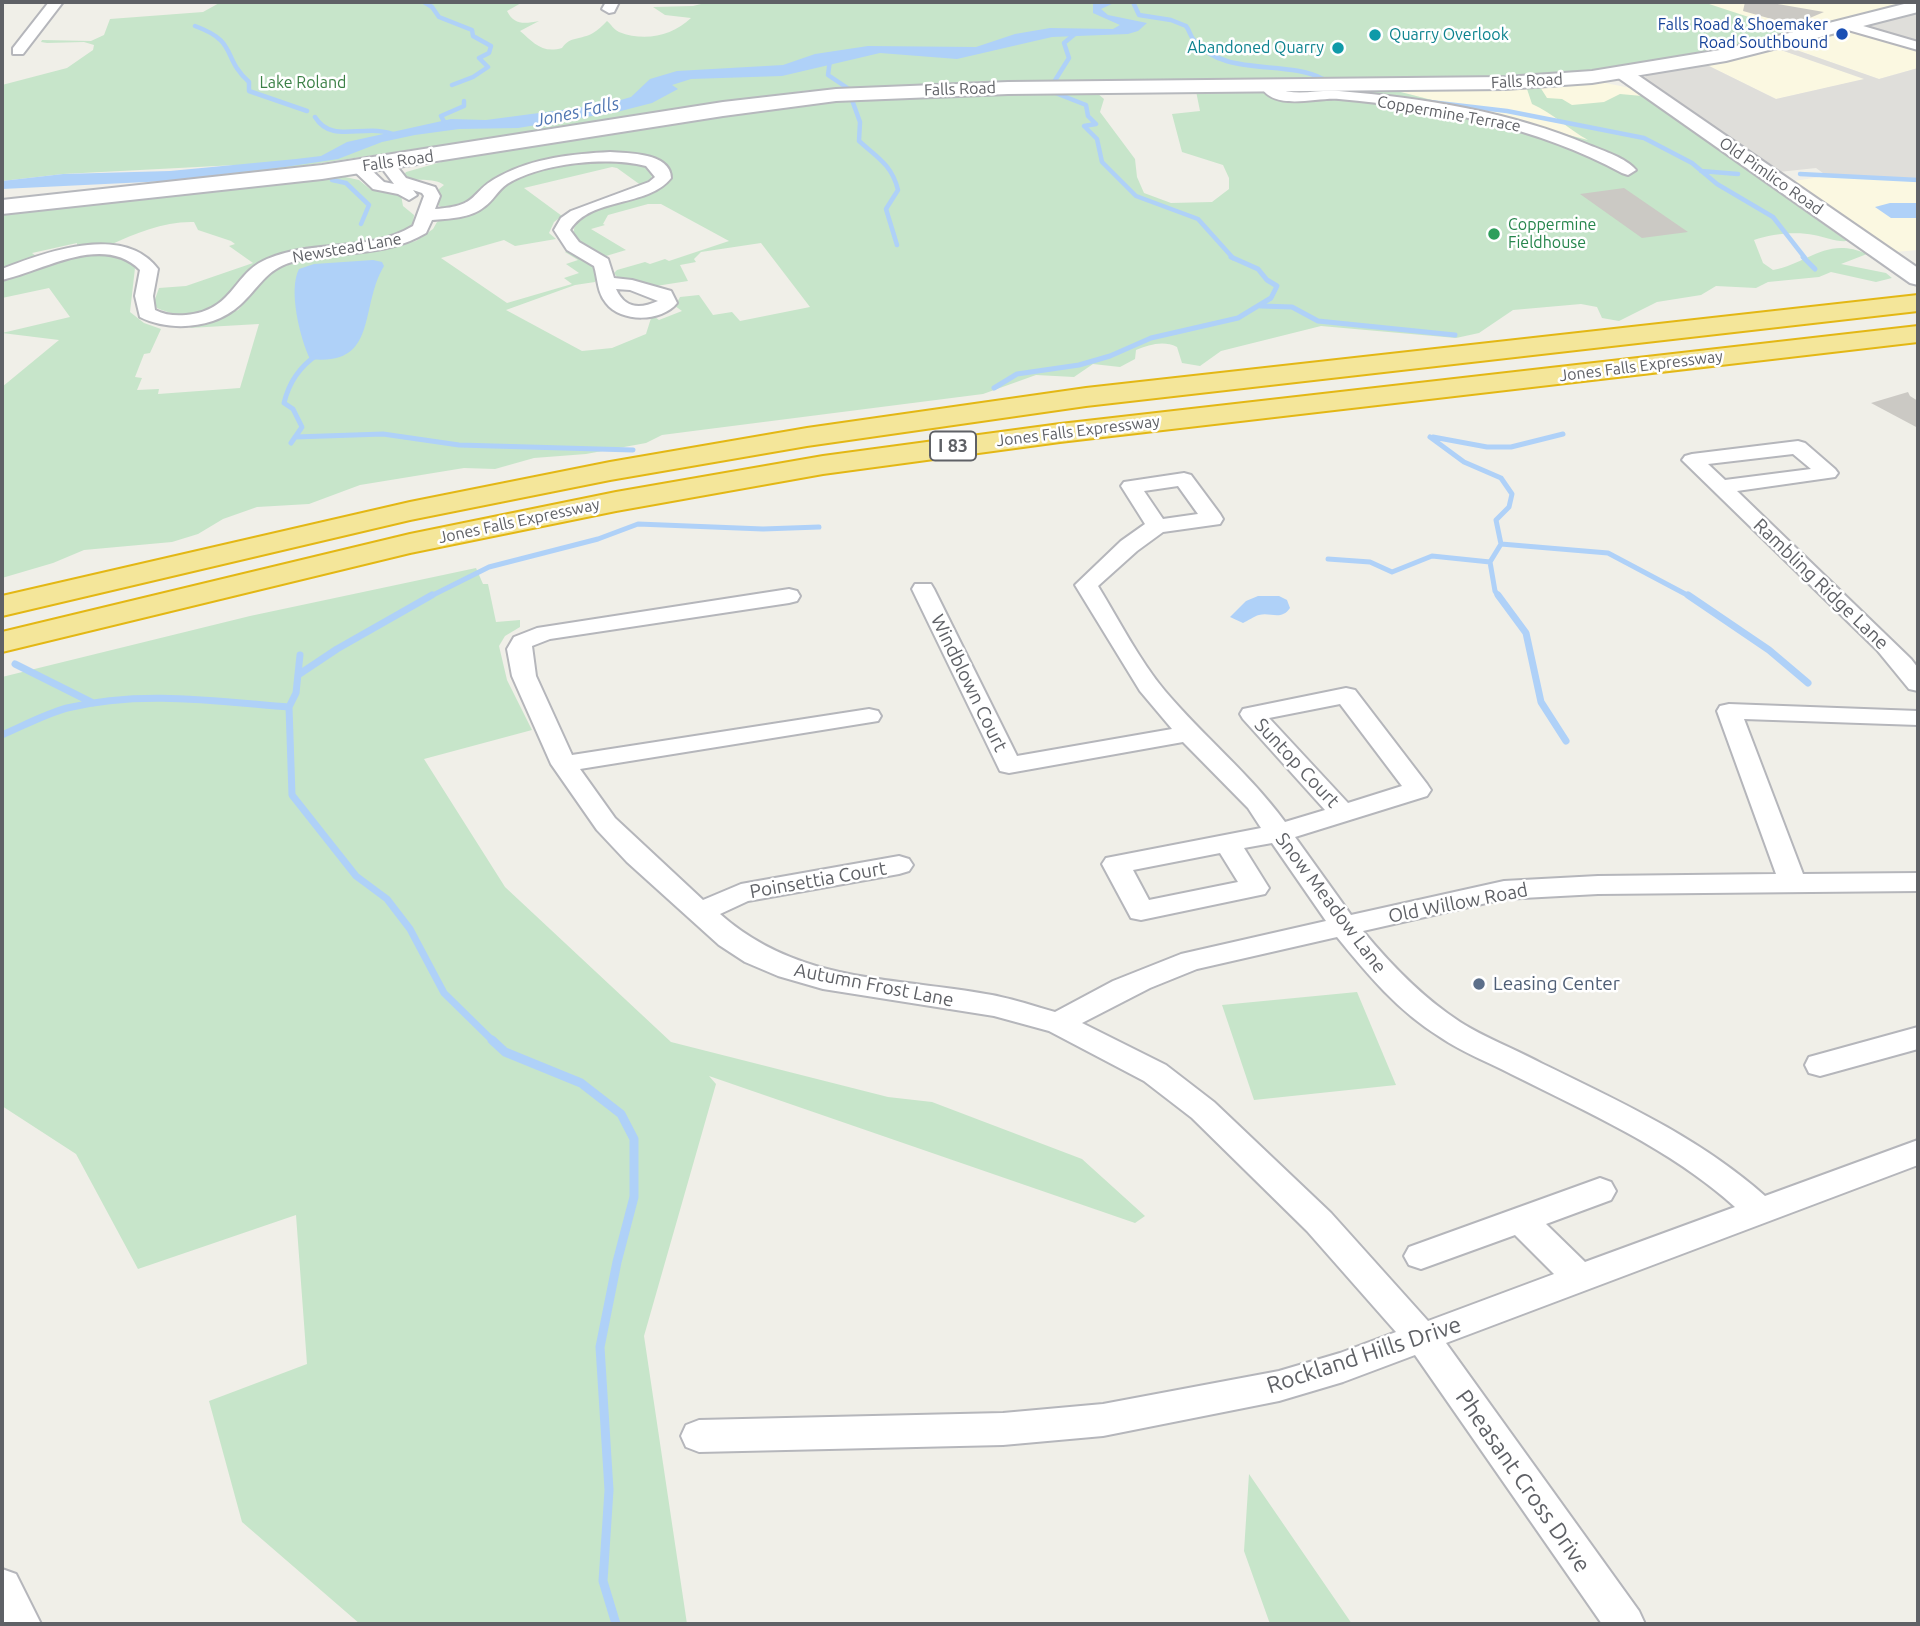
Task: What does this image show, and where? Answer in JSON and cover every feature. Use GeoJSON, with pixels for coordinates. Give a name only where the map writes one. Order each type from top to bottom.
{"type":"FeatureCollection","features":[{"type":"Feature","properties":{"kind":"highway","name":"Jones Falls Expressway"},"geometry":{"type":"LineString","coordinates":[[2,606],[410,511],[597,474],[807,437],[1086,397],[1914,295]]}},
{"type":"Feature","properties":{"kind":"highway","name":"Jones Falls Expressway"},"geometry":{"type":"LineString","coordinates":[[2,642],[289,570],[407,544],[615,502],[806,468],[1086,430],[1918,334]]}},
{"type":"Feature","properties":{"kind":"main road","name":"Falls Road"},"geometry":{"type":"LineString","coordinates":[[2,207],[165,191],[359,167],[807,98],[945,89],[1505,83],[1623,73],[1713,58],[1918,6]]}},
{"type":"Feature","properties":{"kind":"street"},"geometry":{"type":"LineString","coordinates":[[18,51],[56,2]]}},
{"type":"Feature","properties":{"kind":"street"},"geometry":{"type":"LineString","coordinates":[[1846,25],[1918,46]]}},
{"type":"Feature","properties":{"kind":"street","name":"Old Pimlico Road"},"geometry":{"type":"LineString","coordinates":[[1623,73],[1914,295]]}},
{"type":"Feature","properties":{"kind":"street","name":"Coppermine Terrace"},"geometry":{"type":"LineString","coordinates":[[1267,85],[1270,91],[1284,96],[1339,95],[1420,106],[1526,127],[1582,147],[1628,170]]}},
{"type":"Feature","properties":{"kind":"street"},"geometry":{"type":"LineString","coordinates":[[424,215],[460,212],[476,207],[490,188],[544,164],[615,157],[653,163],[663,172],[663,178],[655,185],[586,210],[564,224],[562,230],[568,242],[603,262],[606,282]]}},
{"type":"Feature","properties":{"kind":"street","name":"Newstead Lane"},"geometry":{"type":"LineString","coordinates":[[2,275],[46,258],[74,252],[104,251],[127,254],[138,258],[149,269],[144,296],[146,313],[161,320],[196,319],[230,306],[266,265],[294,256],[400,240],[420,229],[432,196],[429,190],[400,181],[386,163]]}},
{"type":"Feature","properties":{"kind":"street","name":"Newstead Lane"},"geometry":{"type":"LineString","coordinates":[[359,167],[379,186],[408,193],[412,205],[424,215]]}},
{"type":"Feature","properties":{"kind":"street","name":"Rambling Ridge Lane"},"geometry":{"type":"LineString","coordinates":[[1720,487],[1828,473],[1798,447],[1692,460],[1720,487],[1810,570],[1887,647],[1918,684]]}},
{"type":"Feature","properties":{"kind":"street","name":"Snow Meadow Lane"},"geometry":{"type":"LineString","coordinates":[[1157,526],[1129,546],[1086,585],[1152,691],[1189,734],[1256,802],[1345,928],[1386,978],[1424,1012],[1452,1031],[1598,1104],[1695,1158],[1725,1179],[1761,1211]]}},
{"type":"Feature","properties":{"kind":"street","name":"Windblown Court"},"geometry":{"type":"LineString","coordinates":[[923,589],[1009,765],[1189,734]]}},
{"type":"Feature","properties":{"kind":"street","name":"Autumn Frost Lane"},"geometry":{"type":"LineString","coordinates":[[789,596],[545,633],[522,642],[519,649],[524,676],[564,764],[606,824],[699,912],[755,955],[788,969],[823,979],[994,1006],[1058,1023],[1155,1073],[1203,1110],[1319,1222],[1422,1338]]}},
{"type":"Feature","properties":{"kind":"street","name":"Suntop Court"},"geometry":{"type":"LineString","coordinates":[[1227,843],[1279,833],[1418,790],[1346,695],[1252,714],[1343,813]]}},
{"type":"Feature","properties":{"kind":"street"},"geometry":{"type":"LineString","coordinates":[[1793,883],[1729,711],[1918,718]]}},
{"type":"Feature","properties":{"kind":"street"},"geometry":{"type":"LineString","coordinates":[[564,764],[869,716]]}},
{"type":"Feature","properties":{"kind":"street","name":"Poinsettia Court"},"geometry":{"type":"LineString","coordinates":[[699,912],[741,892],[899,865]]}},
{"type":"Feature","properties":{"kind":"street","name":"Old Willow Road"},"geometry":{"type":"LineString","coordinates":[[1058,1023],[1151,974],[1191,961],[1504,890],[1598,885],[1918,882]]}},
{"type":"Feature","properties":{"kind":"street"},"geometry":{"type":"LineString","coordinates":[[1819,1066],[1918,1038]]}},
{"type":"Feature","properties":{"kind":"street","name":"Rockland Hills Drive"},"geometry":{"type":"LineString","coordinates":[[699,1436],[1003,1429],[1103,1420],[1279,1386],[1343,1367],[1918,1152]]}},
{"type":"Feature","properties":{"kind":"street"},"geometry":{"type":"LineString","coordinates":[[1421,1256],[1600,1191]]}},
{"type":"Feature","properties":{"kind":"street"},"geometry":{"type":"LineString","coordinates":[[1521,1220],[1580,1279]]}},
{"type":"Feature","properties":{"kind":"street","name":"Pheasant Cross Drive"},"geometry":{"type":"LineString","coordinates":[[1422,1338],[1625,1624]]}},
{"type":"Feature","properties":{"kind":"street"},"geometry":{"type":"LineString","coordinates":[[2,1587],[21,1624]]}},
{"type":"Feature","properties":{"kind":"shaded area"},"geometry":{"type":"Polygon","coordinates":[[[1695,2],[1918,2],[1918,6],[1787,34],[1695,2]]]}},
{"type":"Feature","properties":{"kind":"shaded area"},"geometry":{"type":"Polygon","coordinates":[[[1918,11],[1918,43],[1862,26],[1918,11]]]}},
{"type":"Feature","properties":{"kind":"shaded area"},"geometry":{"type":"Polygon","coordinates":[[[1862,26],[1918,43],[1918,68],[1879,79],[1785,46],[1862,26]]]}},
{"type":"Feature","properties":{"kind":"shaded area"},"geometry":{"type":"Polygon","coordinates":[[[1785,46],[1879,79],[1918,68],[1918,181],[1827,176],[1816,168],[1779,172],[1645,79],[1646,74],[1705,64],[1776,99],[1864,79],[1778,49],[1785,46]]]}},
{"type":"Feature","properties":{"kind":"shaded area"},"geometry":{"type":"Polygon","coordinates":[[[1778,49],[1866,79],[1776,99],[1705,64],[1778,49]]]}},
{"type":"Feature","properties":{"kind":"shaded area"},"geometry":{"type":"Polygon","coordinates":[[[1596,81],[1630,88],[1694,135],[1599,144],[1389,89],[1537,88],[1596,81]]]}},
{"type":"Feature","properties":{"kind":"shaded area"},"geometry":{"type":"Polygon","coordinates":[[[1827,176],[1918,181],[1918,250],[1895,252],[1794,181],[1827,176]]]}},
{"type":"Feature","properties":{"kind":"green space","name":"Lake Roland"},"geometry":{"type":"Polygon","coordinates":[[[221,2],[523,2],[507,11],[513,19],[520,22],[539,21],[520,31],[538,46],[549,49],[562,48],[572,40],[589,35],[607,21],[617,31],[629,35],[658,36],[691,18],[665,15],[653,7],[693,6],[709,2],[1703,2],[1776,26],[1780,29],[1777,30],[1787,34],[1636,64],[1522,76],[990,81],[803,91],[227,177],[236,165],[63,174],[2,181],[2,85],[67,68],[93,50],[94,45],[84,42],[47,43],[41,42],[42,40],[91,41],[104,35],[110,19],[203,12],[221,2]]]}},
{"type":"Feature","properties":{"kind":"green space"},"geometry":{"type":"Polygon","coordinates":[[[1526,86],[1540,87],[1547,98],[1562,99],[1572,105],[1604,102],[1620,94],[1642,96],[1847,241],[1799,233],[1754,240],[1763,263],[1773,270],[1818,253],[1840,248],[1867,254],[1841,264],[1886,273],[1892,278],[1876,282],[1831,272],[1819,277],[1768,282],[1756,288],[1716,286],[1701,295],[1657,302],[1619,321],[1602,318],[1597,307],[1581,304],[1513,310],[1479,333],[1456,338],[1321,326],[1221,351],[1200,366],[1182,363],[1177,347],[1156,344],[1136,350],[1135,359],[1120,367],[1093,364],[1074,377],[1036,375],[983,394],[662,435],[646,443],[586,454],[534,458],[495,469],[464,468],[360,485],[309,504],[257,507],[223,519],[198,534],[172,542],[84,550],[53,563],[2,578],[2,387],[59,340],[2,333],[70,317],[49,288],[2,298],[2,282],[50,263],[89,255],[107,255],[123,259],[135,268],[130,312],[144,323],[161,329],[150,353],[144,354],[135,377],[142,378],[137,390],[159,389],[158,394],[240,388],[259,324],[189,328],[238,310],[272,271],[286,264],[416,241],[448,216],[486,206],[510,181],[527,173],[551,167],[621,160],[644,164],[653,169],[651,180],[642,186],[612,167],[524,188],[562,216],[554,222],[549,233],[556,239],[515,246],[504,240],[441,258],[507,303],[572,284],[564,278],[579,273],[566,264],[578,260],[565,252],[570,250],[595,264],[595,282],[575,285],[506,310],[582,351],[612,348],[646,334],[652,315],[659,320],[682,311],[675,306],[680,297],[699,295],[713,315],[732,312],[740,321],[810,307],[761,243],[701,252],[694,259],[696,262],[680,265],[688,281],[656,286],[618,278],[614,273],[617,270],[645,262],[650,264],[665,259],[669,261],[729,241],[661,204],[648,204],[608,215],[603,224],[605,225],[591,229],[626,250],[606,256],[582,244],[573,235],[575,224],[583,216],[664,186],[671,177],[669,170],[651,157],[579,159],[527,166],[504,174],[485,186],[471,203],[449,210],[439,206],[439,189],[444,185],[409,178],[404,175],[406,172],[459,157],[810,100],[966,93],[1097,93],[1104,99],[1100,112],[1135,159],[1137,177],[1144,193],[1171,203],[1212,202],[1229,189],[1229,178],[1223,165],[1182,152],[1172,114],[1200,111],[1196,91],[1389,89],[1588,140],[1532,104],[1526,86]]]}},
{"type":"Feature","properties":{"kind":"green space"},"geometry":{"type":"Polygon","coordinates":[[[336,175],[359,180],[370,189],[401,195],[403,206],[414,215],[413,225],[393,237],[280,254],[263,262],[224,298],[196,314],[178,314],[157,308],[154,302],[159,288],[186,286],[253,263],[229,246],[235,244],[231,241],[198,230],[194,222],[140,232],[103,247],[77,247],[77,243],[32,253],[36,256],[2,270],[2,212],[336,175]]]}},
{"type":"Feature","properties":{"kind":"green space"},"geometry":{"type":"Polygon","coordinates":[[[476,568],[483,584],[488,584],[496,622],[520,620],[520,627],[505,636],[499,646],[507,680],[532,730],[424,759],[505,887],[671,1042],[888,1097],[932,1102],[1082,1159],[1145,1216],[1135,1223],[709,1076],[716,1084],[644,1336],[687,1624],[360,1624],[242,1522],[209,1401],[307,1364],[296,1215],[138,1269],[76,1154],[2,1106],[2,677],[250,616],[476,568]]]}},
{"type":"Feature","properties":{"kind":"green space"},"geometry":{"type":"Polygon","coordinates":[[[1357,992],[1396,1085],[1254,1100],[1222,1005],[1357,992]]]}},
{"type":"Feature","properties":{"kind":"green space"},"geometry":{"type":"Polygon","coordinates":[[[1249,1474],[1352,1624],[1270,1624],[1244,1551],[1249,1474]]]}},
{"type":"Feature","properties":{"kind":"water","name":"Jones Falls"},"geometry":{"type":"Polygon","coordinates":[[[1116,2],[1101,9],[1108,15],[1147,23],[1138,31],[1128,34],[1052,37],[957,59],[880,53],[782,76],[691,79],[672,85],[678,89],[652,103],[617,112],[518,128],[459,129],[415,135],[382,142],[338,159],[285,167],[167,181],[2,189],[2,181],[63,174],[170,171],[321,156],[347,142],[451,119],[486,120],[607,104],[631,97],[650,79],[677,71],[783,65],[815,54],[868,46],[976,47],[1015,34],[1050,28],[1113,29],[1120,25],[1093,13],[1093,4],[1116,2]]]}},
{"type":"Feature","properties":{"kind":"water"},"geometry":{"type":"Polygon","coordinates":[[[1890,203],[1918,203],[1918,218],[1891,218],[1875,207],[1890,203]]]}},
{"type":"Feature","properties":{"kind":"water"},"geometry":{"type":"Polygon","coordinates":[[[373,260],[382,262],[384,266],[376,282],[364,331],[357,344],[347,354],[332,359],[310,359],[299,327],[295,301],[299,269],[314,264],[373,260]]]}},
{"type":"Feature","properties":{"kind":"water"},"geometry":{"type":"Polygon","coordinates":[[[1258,596],[1279,596],[1287,600],[1290,608],[1283,614],[1263,614],[1243,623],[1230,617],[1246,601],[1258,596]]]}},
{"type":"Feature","properties":{"kind":"building"},"geometry":{"type":"Polygon","coordinates":[[[1745,2],[1766,2],[1824,12],[1793,25],[1743,11],[1745,2]]]}},
{"type":"Feature","properties":{"kind":"building","name":"Coppermine Fieldhouse"},"geometry":{"type":"Polygon","coordinates":[[[1624,188],[1688,232],[1642,238],[1580,194],[1624,188]]]}},
{"type":"Feature","properties":{"kind":"building"},"geometry":{"type":"Polygon","coordinates":[[[1908,392],[1918,401],[1918,428],[1871,403],[1908,392]]]}},
{"type":"Feature","properties":{"kind":"waterway"},"geometry":{"type":"LineString","coordinates":[[424,2],[432,7],[439,17],[472,30],[473,36],[491,46],[489,53],[479,58],[488,67],[473,77],[452,85]]}},
{"type":"Feature","properties":{"kind":"waterway"},"geometry":{"type":"LineString","coordinates":[[1133,2],[1139,15],[1171,20],[1186,26],[1194,40],[1207,52],[1221,59],[1238,64],[1308,73],[1323,79]]}},
{"type":"Feature","properties":{"kind":"waterway"},"geometry":{"type":"LineString","coordinates":[[195,26],[209,32],[224,44],[240,73],[249,82],[249,91],[307,111]]}},
{"type":"Feature","properties":{"kind":"waterway"},"geometry":{"type":"LineString","coordinates":[[1054,82],[1069,58],[1064,43],[1076,33]]}},
{"type":"Feature","properties":{"kind":"waterway"},"geometry":{"type":"LineString","coordinates":[[830,60],[828,75],[849,89]]}},
{"type":"Feature","properties":{"kind":"waterway"},"geometry":{"type":"LineString","coordinates":[[1340,89],[1373,95]]}},
{"type":"Feature","properties":{"kind":"waterway"},"geometry":{"type":"LineString","coordinates":[[1053,92],[1086,105],[1088,116],[1096,124],[1084,126],[1097,139],[1102,162],[1136,196],[1198,219],[1233,258]]}},
{"type":"Feature","properties":{"kind":"waterway"},"geometry":{"type":"LineString","coordinates":[[852,100],[860,122],[859,141],[883,162],[892,174],[898,190],[886,209],[897,245]]}},
{"type":"Feature","properties":{"kind":"waterway"},"geometry":{"type":"LineString","coordinates":[[446,125],[441,116],[464,106],[464,101]]}},
{"type":"Feature","properties":{"kind":"waterway"},"geometry":{"type":"LineString","coordinates":[[1430,102],[1507,111],[1644,138],[1692,163],[1702,171]]}},
{"type":"Feature","properties":{"kind":"waterway"},"geometry":{"type":"LineString","coordinates":[[315,117],[322,126],[331,130],[386,132],[398,136]]}},
{"type":"Feature","properties":{"kind":"waterway"},"geometry":{"type":"LineString","coordinates":[[1702,171],[1738,174]]}},
{"type":"Feature","properties":{"kind":"waterway"},"geometry":{"type":"LineString","coordinates":[[1702,171],[1717,184],[1773,217],[1805,258]]}},
{"type":"Feature","properties":{"kind":"waterway"},"geometry":{"type":"LineString","coordinates":[[1800,174],[1918,180]]}},
{"type":"Feature","properties":{"kind":"waterway"},"geometry":{"type":"LineString","coordinates":[[332,180],[346,183],[369,205],[361,224]]}},
{"type":"Feature","properties":{"kind":"waterway"},"geometry":{"type":"LineString","coordinates":[[1803,257],[1815,269]]}},
{"type":"Feature","properties":{"kind":"waterway"},"geometry":{"type":"LineString","coordinates":[[994,388],[1017,374],[1079,365],[1110,356],[1151,338],[1238,318],[1271,298],[1277,286],[1267,280],[1258,269],[1233,258]]}},
{"type":"Feature","properties":{"kind":"waterway"},"geometry":{"type":"LineString","coordinates":[[1261,306],[1292,307],[1318,321],[1455,335]]}},
{"type":"Feature","properties":{"kind":"waterway"},"geometry":{"type":"LineString","coordinates":[[295,437],[302,427],[293,409],[284,403],[286,395],[300,370],[317,355]]}},
{"type":"Feature","properties":{"kind":"waterway"},"geometry":{"type":"LineString","coordinates":[[295,437],[383,434],[459,445],[633,450]]}},
{"type":"Feature","properties":{"kind":"waterway"},"geometry":{"type":"LineString","coordinates":[[1433,437],[1487,447],[1511,447],[1563,434]]}},
{"type":"Feature","properties":{"kind":"waterway"},"geometry":{"type":"LineString","coordinates":[[291,443],[295,437]]}},
{"type":"Feature","properties":{"kind":"waterway"},"geometry":{"type":"LineString","coordinates":[[1430,437],[1464,462],[1501,478],[1512,494],[1509,507],[1496,520],[1501,544]]}},
{"type":"Feature","properties":{"kind":"waterway"},"geometry":{"type":"LineString","coordinates":[[429,597],[489,567],[598,539],[638,524],[763,529],[819,527]]}},
{"type":"Feature","properties":{"kind":"waterway"},"geometry":{"type":"LineString","coordinates":[[1490,562],[1501,544]]}},
{"type":"Feature","properties":{"kind":"waterway"},"geometry":{"type":"LineString","coordinates":[[1501,544],[1608,553],[1691,597]]}},
{"type":"Feature","properties":{"kind":"waterway"},"geometry":{"type":"LineString","coordinates":[[1328,559],[1370,562],[1392,572],[1432,556],[1490,562]]}},
{"type":"Feature","properties":{"kind":"waterway"},"geometry":{"type":"LineString","coordinates":[[1490,562],[1495,591],[1499,597]]}},
{"type":"Feature","properties":{"kind":"waterway"},"geometry":{"type":"LineString","coordinates":[[298,675],[337,649],[432,595]]}},
{"type":"Feature","properties":{"kind":"waterway"},"geometry":{"type":"LineString","coordinates":[[1498,595],[1526,633],[1541,702],[1566,741]]}},
{"type":"Feature","properties":{"kind":"waterway"},"geometry":{"type":"LineString","coordinates":[[1691,597],[1769,650],[1808,683]]}},
{"type":"Feature","properties":{"kind":"waterway"},"geometry":{"type":"LineString","coordinates":[[289,707],[296,693],[300,655]]}},
{"type":"Feature","properties":{"kind":"waterway"},"geometry":{"type":"LineString","coordinates":[[15,664],[93,703]]}},
{"type":"Feature","properties":{"kind":"waterway"},"geometry":{"type":"LineString","coordinates":[[2,735],[67,708],[122,699],[178,698],[289,707]]}},
{"type":"Feature","properties":{"kind":"waterway"},"geometry":{"type":"LineString","coordinates":[[289,707],[292,795],[356,876],[387,899],[410,929],[444,993],[494,1042]]}},
{"type":"Feature","properties":{"kind":"waterway"},"geometry":{"type":"LineString","coordinates":[[492,1040],[505,1052],[581,1083],[621,1114],[634,1139],[634,1197],[617,1262],[600,1347],[609,1490],[603,1581],[616,1624]]}},
{"type":"Feature","properties":{"kind":"place","name":"Falls Road & Shoemaker Road Southbound"},"geometry":{"type":"Point","coordinates":[1842,34]}},
{"type":"Feature","properties":{"kind":"place","name":"Quarry Overlook"},"geometry":{"type":"Point","coordinates":[1375,35]}},
{"type":"Feature","properties":{"kind":"place","name":"Abandoned Quarry"},"geometry":{"type":"Point","coordinates":[1338,48]}},
{"type":"Feature","properties":{"kind":"place","name":"Coppermine Fieldhouse"},"geometry":{"type":"Point","coordinates":[1494,234]}},
{"type":"Feature","properties":{"kind":"place","name":"Leasing Center"},"geometry":{"type":"Point","coordinates":[1479,984]}}]}
